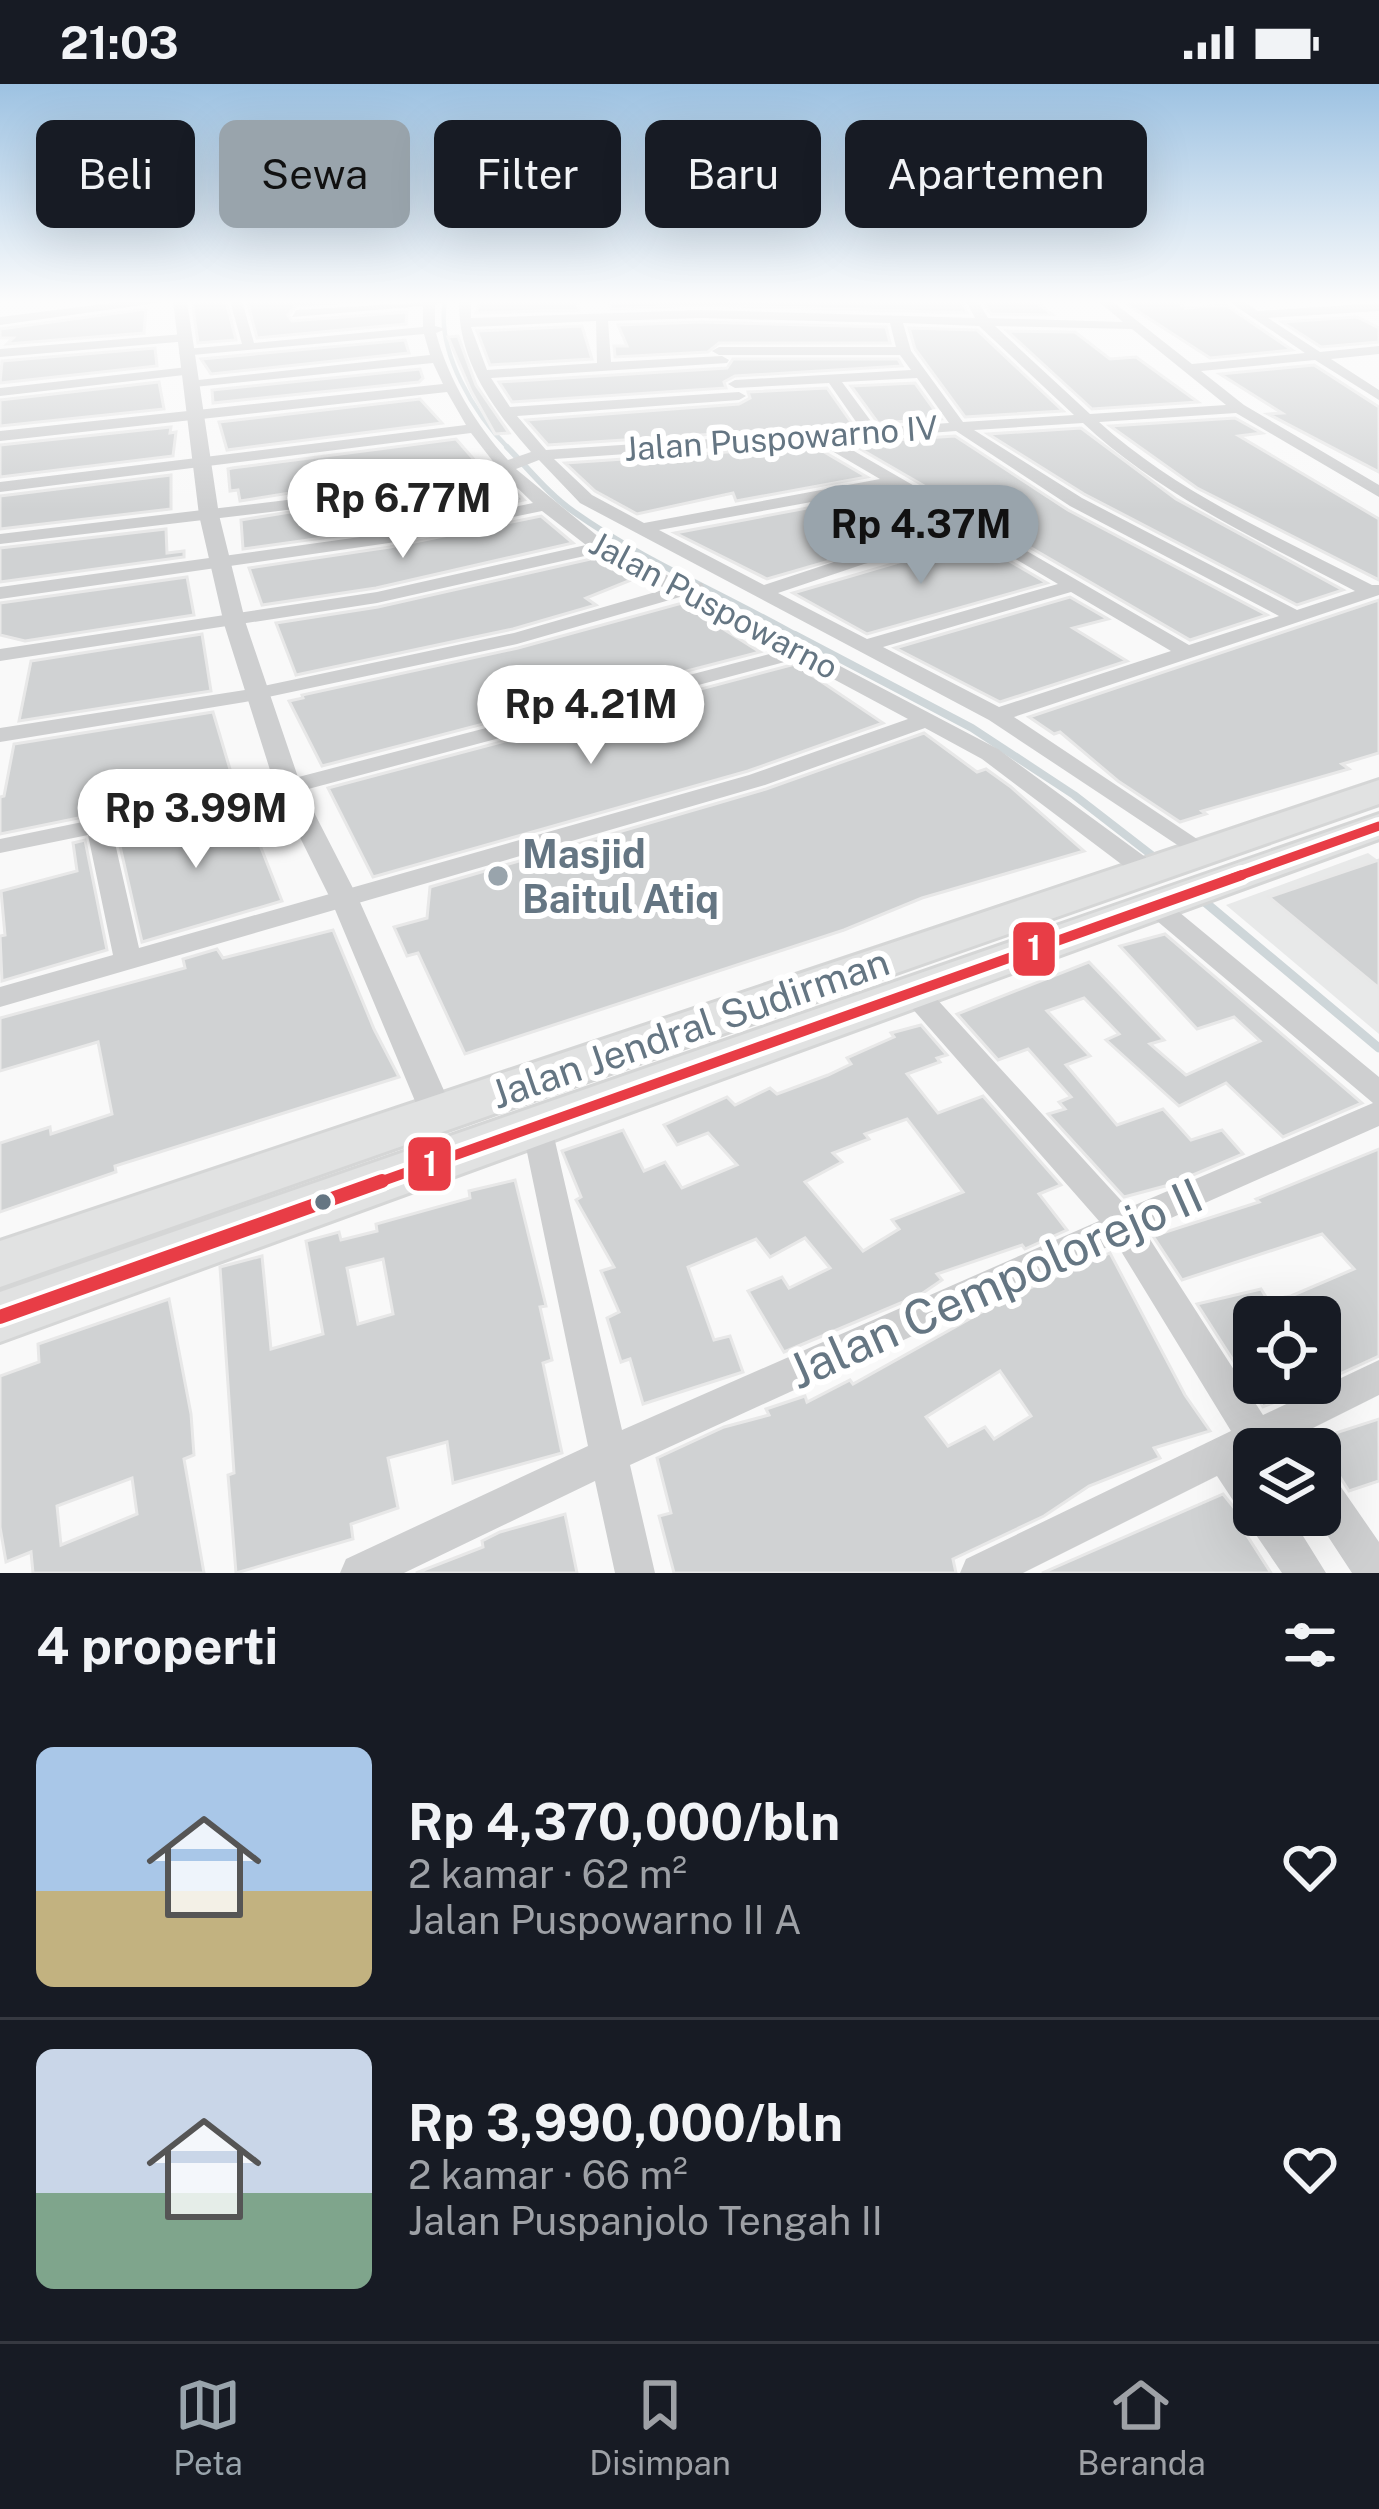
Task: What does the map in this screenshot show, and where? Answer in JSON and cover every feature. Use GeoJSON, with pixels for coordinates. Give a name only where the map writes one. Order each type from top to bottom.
{"type":"FeatureCollection","features":[{"type":"Feature","properties":{"kind":"highway","name":"Jalan Jendral Sudirman"},"geometry":{"type":"LineString","coordinates":[[0,1318],[913,991],[1379,791]]}},
{"type":"Feature","properties":{"kind":"highway","name":"Jalan Jendral Sudirman"},"geometry":{"type":"LineString","coordinates":[[0,1264],[437,1113],[1177,878],[1379,826]]}},
{"type":"Feature","properties":{"kind":"street"},"geometry":{"type":"LineString","coordinates":[[0,392],[133,370]]}},
{"type":"Feature","properties":{"kind":"street"},"geometry":{"type":"LineString","coordinates":[[187,370],[220,565],[289,787],[345,900],[437,1113]]}},
{"type":"Feature","properties":{"kind":"street"},"geometry":{"type":"LineString","coordinates":[[320,370],[332,401]]}},
{"type":"Feature","properties":{"kind":"street","name":"Jalan Puspowarno"},"geometry":{"type":"LineString","coordinates":[[444,370],[472,429],[519,463],[638,529],[799,652],[990,754],[1177,878]]}},
{"type":"Feature","properties":{"kind":"street","name":"Jalan Puspowarno"},"geometry":{"type":"LineString","coordinates":[[482,370],[506,412],[519,463],[543,506],[601,547],[705,582],[765,592],[997,716],[1177,878]]}},
{"type":"Feature","properties":{"kind":"street"},"geometry":{"type":"LineString","coordinates":[[483,374],[530,370]]}},
{"type":"Feature","properties":{"kind":"street"},"geometry":{"type":"LineString","coordinates":[[728,370],[759,438]]}},
{"type":"Feature","properties":{"kind":"street"},"geometry":{"type":"LineString","coordinates":[[919,370],[959,427],[1076,502],[1298,618]]}},
{"type":"Feature","properties":{"kind":"street"},"geometry":{"type":"LineString","coordinates":[[1033,370],[1083,419],[1175,488],[1375,590]]}},
{"type":"Feature","properties":{"kind":"street"},"geometry":{"type":"LineString","coordinates":[[1194,370],[1239,408],[1379,492]]}},
{"type":"Feature","properties":{"kind":"street"},"geometry":{"type":"LineString","coordinates":[[1340,370],[1379,396]]}},
{"type":"Feature","properties":{"kind":"street"},"geometry":{"type":"LineString","coordinates":[[506,412],[832,378],[922,374]]}},
{"type":"Feature","properties":{"kind":"street"},"geometry":{"type":"LineString","coordinates":[[832,378],[871,432]]}},
{"type":"Feature","properties":{"kind":"street"},"geometry":{"type":"LineString","coordinates":[[0,436],[452,387]]}},
{"type":"Feature","properties":{"kind":"street","name":"Jalan Puspowarno IV"},"geometry":{"type":"LineString","coordinates":[[0,539],[209,515],[519,463],[759,438],[1239,408]]}},
{"type":"Feature","properties":{"kind":"street"},"geometry":{"type":"LineString","coordinates":[[0,487],[472,429]]}},
{"type":"Feature","properties":{"kind":"street"},"geometry":{"type":"LineString","coordinates":[[816,435],[1190,654]]}},
{"type":"Feature","properties":{"kind":"street"},"geometry":{"type":"LineString","coordinates":[[638,529],[892,482]]}},
{"type":"Feature","properties":{"kind":"street"},"geometry":{"type":"LineString","coordinates":[[0,593],[389,538],[543,506]]}},
{"type":"Feature","properties":{"kind":"street"},"geometry":{"type":"LineString","coordinates":[[765,592],[858,560],[975,530]]}},
{"type":"Feature","properties":{"kind":"street"},"geometry":{"type":"LineString","coordinates":[[0,655],[235,622],[510,572],[601,547]]}},
{"type":"Feature","properties":{"kind":"street"},"geometry":{"type":"LineString","coordinates":[[0,735],[259,694],[518,638],[705,582]]}},
{"type":"Feature","properties":{"kind":"street"},"geometry":{"type":"LineString","coordinates":[[868,646],[1072,586]]}},
{"type":"Feature","properties":{"kind":"street"},"geometry":{"type":"LineString","coordinates":[[997,716],[1375,590]]}},
{"type":"Feature","properties":{"kind":"street"},"geometry":{"type":"LineString","coordinates":[[0,847],[289,787],[799,652]]}},
{"type":"Feature","properties":{"kind":"street"},"geometry":{"type":"LineString","coordinates":[[0,998],[758,780],[929,718]]}},
{"type":"Feature","properties":{"kind":"street"},"geometry":{"type":"LineString","coordinates":[[99,827],[128,961]]}},
{"type":"Feature","properties":{"kind":"street"},"geometry":{"type":"LineString","coordinates":[[1177,878],[1379,1094]]}},
{"type":"Feature","properties":{"kind":"street"},"geometry":{"type":"LineString","coordinates":[[913,991],[1123,1225],[1254,1428]]}},
{"type":"Feature","properties":{"kind":"street","name":"Jalan Cempolorejo II"},"geometry":{"type":"LineString","coordinates":[[360,1573],[611,1452],[1379,1113]]}},
{"type":"Feature","properties":{"kind":"street"},"geometry":{"type":"LineString","coordinates":[[537,1128],[635,1573]]}},
{"type":"Feature","properties":{"kind":"street"},"geometry":{"type":"LineString","coordinates":[[1286,1428],[1379,1377]]}},
{"type":"Feature","properties":{"kind":"street"},"geometry":{"type":"LineString","coordinates":[[980,1573],[1233,1455]]}},
{"type":"Feature","properties":{"kind":"street"},"geometry":{"type":"LineString","coordinates":[[1341,1521],[1376,1573]]}},
{"type":"Feature","properties":{"kind":"street"},"geometry":{"type":"LineString","coordinates":[[1280,1536],[1306,1573]]}},
{"type":"Feature","properties":{"kind":"shaded area"},"geometry":{"type":"Polygon","coordinates":[[[1368,853],[1379,861],[1379,1034],[1226,905],[1368,853]]]}},
{"type":"Feature","properties":{"kind":"building"},"geometry":{"type":"Polygon","coordinates":[[[1,370],[116,370],[0,383],[1,370]]]}},
{"type":"Feature","properties":{"kind":"building"},"geometry":{"type":"Polygon","coordinates":[[[405,370],[420,370],[423,378],[213,403],[212,390],[405,370]]]}},
{"type":"Feature","properties":{"kind":"building"},"geometry":{"type":"Polygon","coordinates":[[[462,370],[471,370],[509,433],[495,434],[462,370]]]}},
{"type":"Feature","properties":{"kind":"building"},"geometry":{"type":"Polygon","coordinates":[[[687,370],[827,370],[735,376],[724,382],[726,388],[512,402],[499,382],[687,370]]]}},
{"type":"Feature","properties":{"kind":"building"},"geometry":{"type":"Polygon","coordinates":[[[931,370],[1020,370],[1063,411],[965,417],[931,370]]]}},
{"type":"Feature","properties":{"kind":"building"},"geometry":{"type":"Polygon","coordinates":[[[1050,370],[1155,370],[1198,402],[1092,409],[1050,370]]]}},
{"type":"Feature","properties":{"kind":"building"},"geometry":{"type":"Polygon","coordinates":[[[1322,370],[1379,407],[1379,472],[1268,414],[1282,413],[1220,374],[1322,370]]]}},
{"type":"Feature","properties":{"kind":"building"},"geometry":{"type":"Polygon","coordinates":[[[159,382],[164,409],[0,426],[0,400],[159,382]]]}},
{"type":"Feature","properties":{"kind":"building"},"geometry":{"type":"Polygon","coordinates":[[[915,383],[941,419],[878,423],[851,386],[915,383]]]}},
{"type":"Feature","properties":{"kind":"building"},"geometry":{"type":"Polygon","coordinates":[[[827,388],[853,425],[548,445],[526,420],[739,404],[750,398],[748,392],[827,388]]]}},
{"type":"Feature","properties":{"kind":"building"},"geometry":{"type":"Polygon","coordinates":[[[420,399],[442,423],[227,450],[219,422],[420,399]]]}},
{"type":"Feature","properties":{"kind":"building"},"geometry":{"type":"Polygon","coordinates":[[[1235,418],[1262,433],[1239,436],[1379,519],[1379,580],[1197,488],[1110,426],[1235,418]]]}},
{"type":"Feature","properties":{"kind":"building"},"geometry":{"type":"Polygon","coordinates":[[[171,427],[170,433],[176,432],[173,456],[0,477],[0,445],[171,427]]]}},
{"type":"Feature","properties":{"kind":"building"},"geometry":{"type":"Polygon","coordinates":[[[1081,428],[1176,499],[1343,590],[1297,605],[1084,494],[988,434],[1081,428]]]}},
{"type":"Feature","properties":{"kind":"building"},"geometry":{"type":"Polygon","coordinates":[[[955,436],[1068,510],[1267,615],[1190,640],[850,443],[955,436]]]}},
{"type":"Feature","properties":{"kind":"building"},"geometry":{"type":"Polygon","coordinates":[[[456,439],[477,463],[240,501],[238,490],[230,491],[228,469],[232,468],[456,439]]]}},
{"type":"Feature","properties":{"kind":"building"},"geometry":{"type":"Polygon","coordinates":[[[814,446],[867,477],[736,501],[733,493],[637,514],[595,491],[565,463],[814,446]]]}},
{"type":"Feature","properties":{"kind":"building"},"geometry":{"type":"Polygon","coordinates":[[[171,475],[171,509],[0,529],[0,496],[171,475]]]}},
{"type":"Feature","properties":{"kind":"building"},"geometry":{"type":"Polygon","coordinates":[[[492,479],[498,486],[507,484],[524,500],[388,529],[243,549],[241,520],[492,479]]]}},
{"type":"Feature","properties":{"kind":"building"},"geometry":{"type":"Polygon","coordinates":[[[892,492],[951,526],[767,579],[675,533],[892,492]]]}},
{"type":"Feature","properties":{"kind":"building"},"geometry":{"type":"Polygon","coordinates":[[[541,516],[573,543],[376,588],[262,605],[249,568],[390,547],[541,516]]]}},
{"type":"Feature","properties":{"kind":"building"},"geometry":{"type":"Polygon","coordinates":[[[166,529],[167,553],[184,551],[184,557],[0,582],[0,548],[166,529]]]}},
{"type":"Feature","properties":{"kind":"building"},"geometry":{"type":"Polygon","coordinates":[[[974,540],[1047,583],[867,634],[793,593],[974,540]]]}},
{"type":"Feature","properties":{"kind":"building"},"geometry":{"type":"Polygon","coordinates":[[[595,558],[636,578],[586,598],[596,605],[513,629],[296,675],[276,623],[378,607],[595,558]]]}},
{"type":"Feature","properties":{"kind":"building"},"geometry":{"type":"Polygon","coordinates":[[[187,577],[194,615],[25,641],[0,635],[0,603],[187,577]]]}},
{"type":"Feature","properties":{"kind":"building"},"geometry":{"type":"Polygon","coordinates":[[[1070,597],[1108,619],[1073,628],[1127,661],[1000,702],[895,648],[1070,597]]]}},
{"type":"Feature","properties":{"kind":"building"},"geometry":{"type":"Polygon","coordinates":[[[1379,600],[1379,753],[1342,764],[1349,769],[1202,811],[1206,814],[1180,822],[1118,781],[1060,732],[1054,734],[1029,717],[1379,600]]]}},
{"type":"Feature","properties":{"kind":"building"},"geometry":{"type":"Polygon","coordinates":[[[682,603],[760,652],[322,766],[289,701],[518,648],[682,603]]]}},
{"type":"Feature","properties":{"kind":"building"},"geometry":{"type":"Polygon","coordinates":[[[202,634],[211,691],[19,721],[31,661],[202,634]]]}},
{"type":"Feature","properties":{"kind":"building"},"geometry":{"type":"Polygon","coordinates":[[[795,664],[883,723],[748,771],[373,877],[328,788],[795,664]]]}},
{"type":"Feature","properties":{"kind":"building"},"geometry":{"type":"Polygon","coordinates":[[[213,712],[235,786],[0,834],[0,797],[4,796],[14,744],[213,712]]]}},
{"type":"Feature","properties":{"kind":"building"},"geometry":{"type":"Polygon","coordinates":[[[924,733],[977,772],[986,769],[1011,787],[1084,851],[922,898],[844,930],[465,1054],[418,953],[407,956],[394,927],[427,918],[430,887],[766,789],[924,733]]]}},
{"type":"Feature","properties":{"kind":"building"},"geometry":{"type":"Polygon","coordinates":[[[254,805],[261,834],[256,835],[282,901],[142,942],[117,833],[254,805]]]}},
{"type":"Feature","properties":{"kind":"building"},"geometry":{"type":"Polygon","coordinates":[[[85,840],[107,950],[2,981],[1,891],[77,871],[73,843],[85,840]]]}},
{"type":"Feature","properties":{"kind":"building"},"geometry":{"type":"Polygon","coordinates":[[[1379,860],[1379,988],[1269,897],[1379,860]]]}},
{"type":"Feature","properties":{"kind":"building"},"geometry":{"type":"Polygon","coordinates":[[[333,930],[399,1077],[115,1166],[116,1172],[0,1212],[0,1143],[50,1127],[51,1134],[112,1114],[98,1042],[0,1071],[0,1018],[185,968],[183,959],[217,949],[223,958],[333,930]]]}},
{"type":"Feature","properties":{"kind":"building"},"geometry":{"type":"Polygon","coordinates":[[[1165,934],[1362,1103],[1283,1137],[1226,1083],[1179,1106],[1106,1040],[1119,1034],[1084,998],[1047,1011],[1090,1056],[1066,1065],[1117,1125],[1163,1109],[1191,1140],[1222,1130],[1243,1154],[1169,1185],[1124,1197],[1048,1114],[1065,1109],[1059,1102],[1071,1097],[1028,1049],[998,1060],[957,1014],[1089,962],[1164,1040],[1150,1044],[1186,1075],[1260,1041],[1234,1017],[1197,1029],[1120,946],[1165,934]]]}},
{"type":"Feature","properties":{"kind":"building"},"geometry":{"type":"Polygon","coordinates":[[[921,1025],[947,1055],[907,1074],[938,1113],[983,1096],[1061,1185],[1039,1194],[1067,1230],[1025,1249],[1022,1245],[937,1274],[942,1280],[920,1295],[784,1352],[748,1291],[782,1277],[789,1288],[830,1268],[805,1238],[770,1257],[756,1239],[688,1267],[714,1340],[730,1336],[743,1372],[643,1404],[630,1359],[621,1362],[607,1318],[619,1312],[601,1271],[614,1267],[576,1200],[581,1197],[562,1151],[623,1130],[644,1171],[665,1162],[682,1188],[737,1165],[708,1133],[677,1145],[664,1125],[727,1097],[735,1105],[770,1088],[777,1094],[828,1075],[851,1064],[847,1058],[894,1037],[891,1033],[921,1025]],[[907,1119],[865,1134],[869,1139],[833,1153],[842,1162],[805,1182],[863,1251],[899,1229],[892,1220],[963,1192],[907,1119]]]}},
{"type":"Feature","properties":{"kind":"building"},"geometry":{"type":"Polygon","coordinates":[[[1379,1149],[1379,1356],[1341,1373],[1341,1296],[1291,1296],[1354,1269],[1322,1234],[1182,1280],[1153,1236],[1259,1202],[1256,1199],[1379,1149]]]}},
{"type":"Feature","properties":{"kind":"building"},"geometry":{"type":"Polygon","coordinates":[[[515,1180],[546,1306],[540,1307],[552,1360],[543,1363],[562,1453],[453,1483],[447,1442],[388,1458],[398,1508],[351,1524],[353,1539],[236,1573],[220,1267],[262,1256],[271,1349],[323,1334],[306,1241],[339,1232],[341,1240],[377,1231],[376,1224],[470,1198],[469,1191],[515,1180]],[[383,1259],[347,1268],[358,1324],[393,1314],[383,1259]]]}},
{"type":"Feature","properties":{"kind":"building"},"geometry":{"type":"Polygon","coordinates":[[[1110,1253],[1185,1395],[1210,1431],[1154,1448],[1160,1458],[1089,1486],[1044,1516],[953,1559],[956,1573],[674,1573],[659,1516],[671,1513],[657,1458],[724,1427],[769,1415],[766,1409],[805,1396],[807,1402],[850,1380],[853,1384],[1007,1298],[1110,1253]],[[1000,1371],[926,1417],[948,1446],[985,1427],[994,1439],[1031,1416],[1000,1371]]]}},
{"type":"Feature","properties":{"kind":"building"},"geometry":{"type":"Polygon","coordinates":[[[1261,1289],[1265,1296],[1233,1296],[1233,1360],[1197,1304],[1261,1289]]]}},
{"type":"Feature","properties":{"kind":"building"},"geometry":{"type":"Polygon","coordinates":[[[169,1299],[191,1414],[194,1455],[184,1459],[204,1573],[33,1573],[31,1552],[6,1562],[0,1527],[0,1376],[39,1362],[38,1344],[169,1299]],[[132,1478],[57,1506],[61,1545],[137,1514],[132,1478]]]}},
{"type":"Feature","properties":{"kind":"building"},"geometry":{"type":"Polygon","coordinates":[[[1379,1419],[1379,1481],[1349,1491],[1341,1479],[1341,1431],[1379,1419]]]}},
{"type":"Feature","properties":{"kind":"building"},"geometry":{"type":"Polygon","coordinates":[[[1223,1494],[1233,1506],[1233,1536],[1247,1536],[1271,1573],[1042,1573],[1223,1494]]]}},
{"type":"Feature","properties":{"kind":"building"},"geometry":{"type":"Polygon","coordinates":[[[565,1514],[577,1573],[416,1573],[483,1547],[482,1541],[500,1532],[565,1514]]]}},
{"type":"Feature","properties":{"kind":"waterway"},"geometry":{"type":"LineString","coordinates":[[456,370],[484,419],[510,450]]}},
{"type":"Feature","properties":{"kind":"waterway"},"geometry":{"type":"LineString","coordinates":[[507,447],[556,498],[600,530],[801,638]]}},
{"type":"Feature","properties":{"kind":"waterway"},"geometry":{"type":"LineString","coordinates":[[795,635],[972,728],[1074,795],[1158,860]]}},
{"type":"Feature","properties":{"kind":"waterway"},"geometry":{"type":"LineString","coordinates":[[1200,898],[1379,1048]]}},
{"type":"Feature","properties":{"kind":"transit line","name":"1"},"geometry":{"type":"LineString","coordinates":[[0,1317],[1379,826]]}},
{"type":"Feature","properties":{"kind":"place","name":"Masjid Baitul Atiq"},"geometry":{"type":"Point","coordinates":[498,876]}}]}
